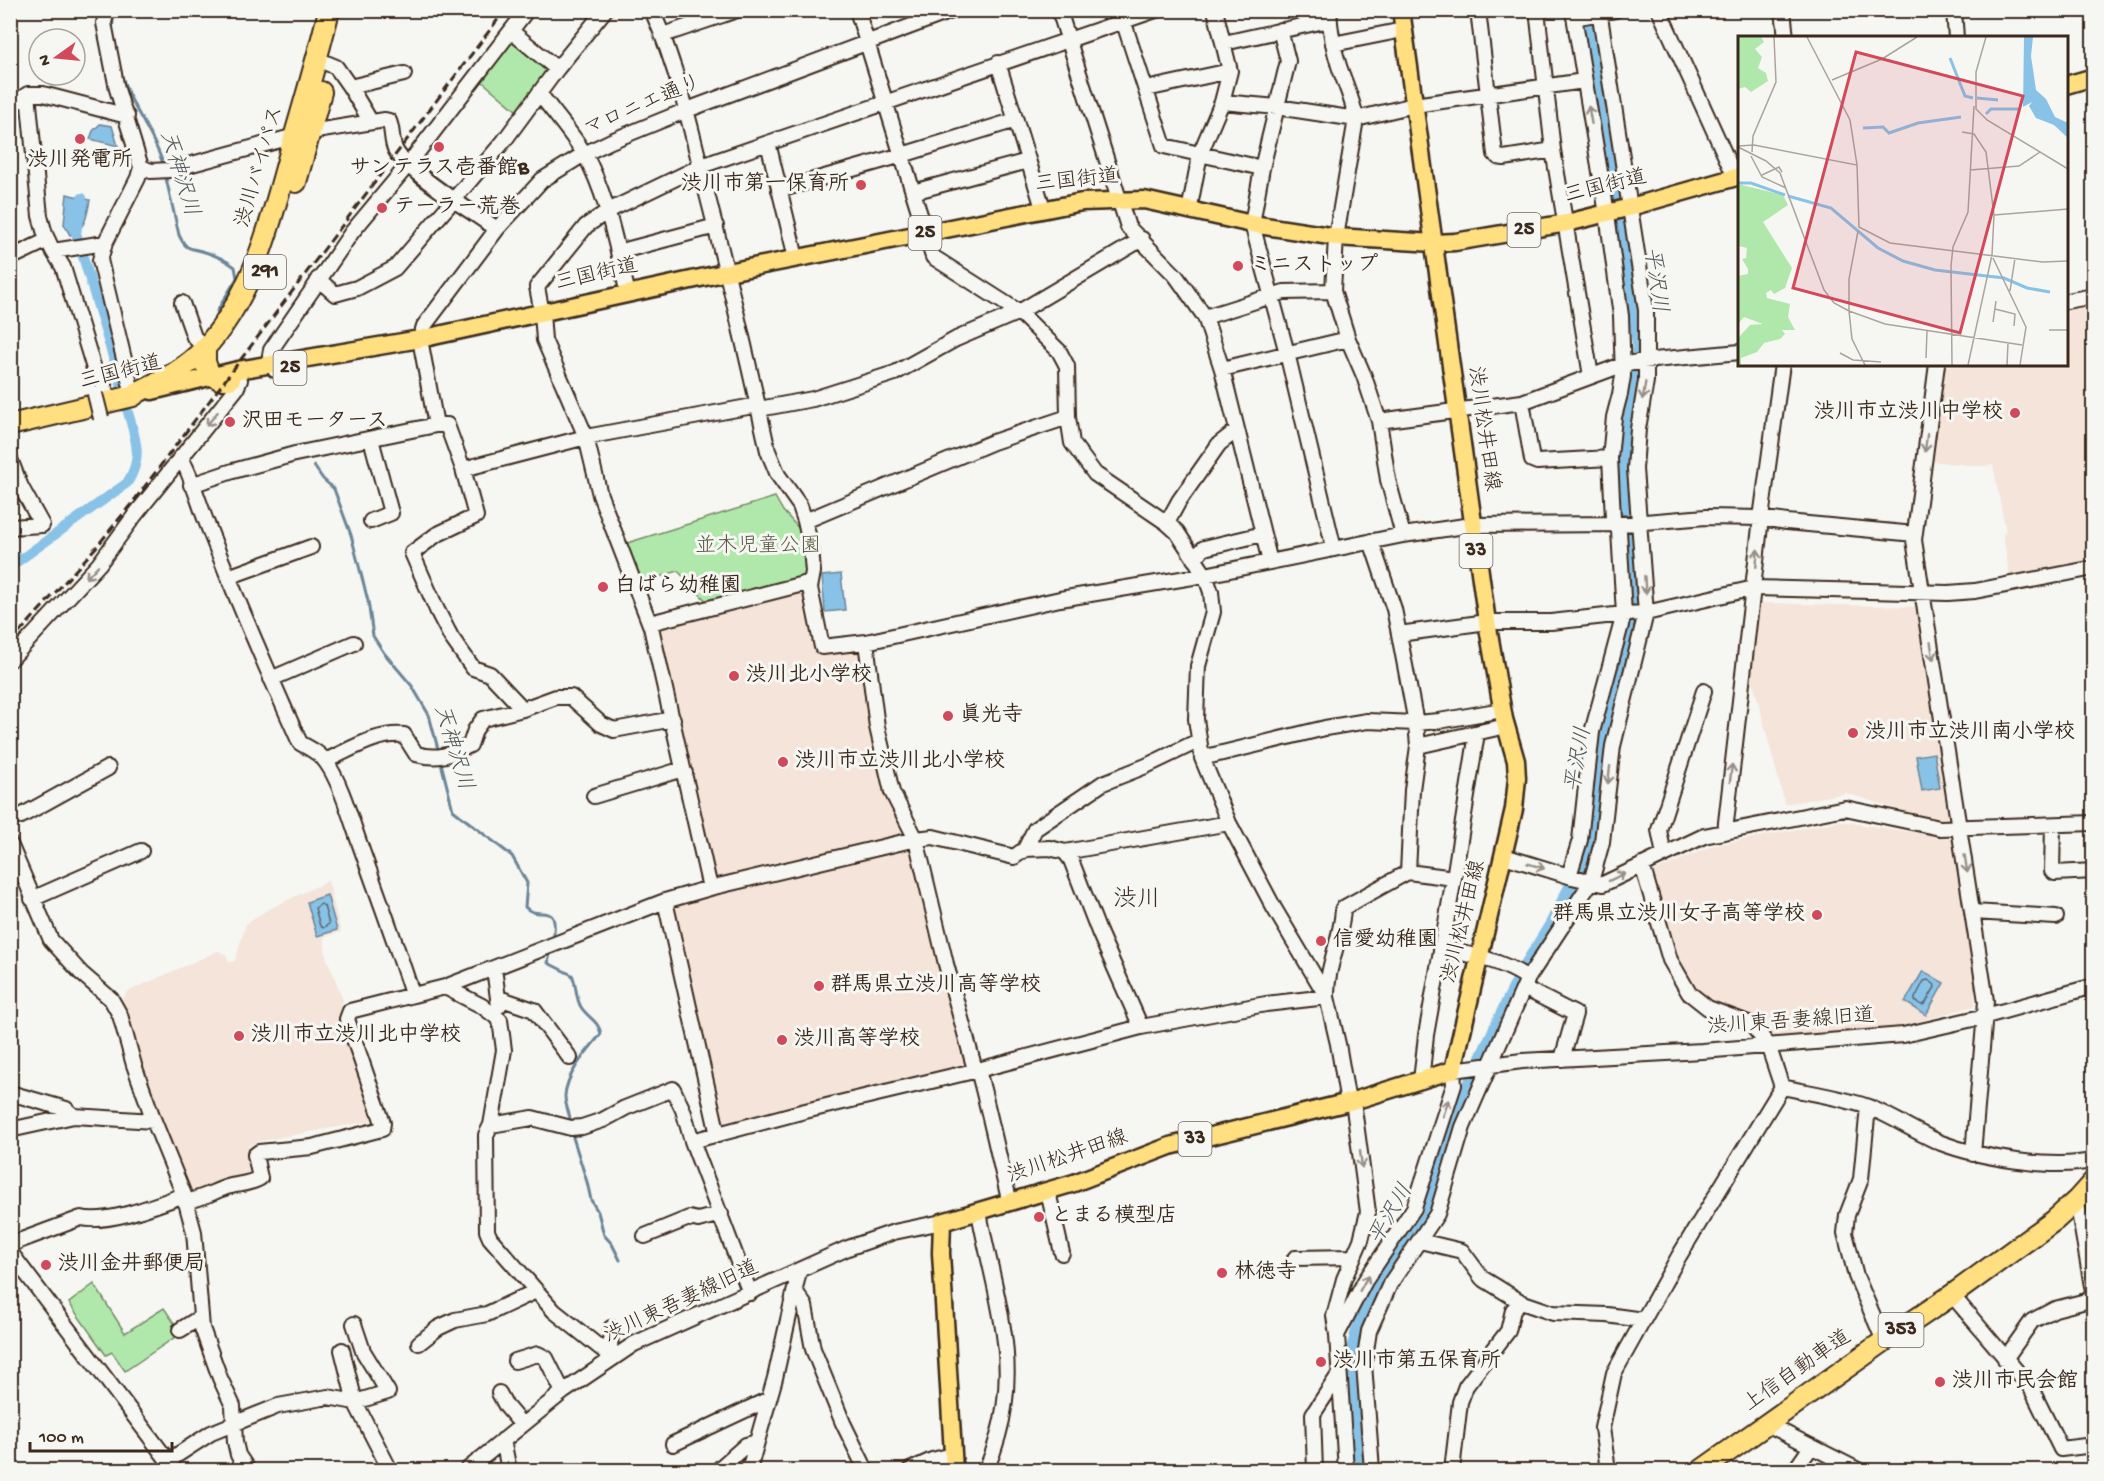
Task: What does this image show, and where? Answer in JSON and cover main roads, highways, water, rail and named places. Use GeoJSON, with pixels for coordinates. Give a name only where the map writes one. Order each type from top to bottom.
{"type":"FeatureCollection","features":[{"type":"Feature","properties":{"kind":"highway","name":"渋川バイパス"},"geometry":{"type":"LineString","coordinates":[[323,62],[329,10]]}},
{"type":"Feature","properties":{"kind":"highway","name":"渋川バイパス"},"geometry":{"type":"LineString","coordinates":[[223,365],[233,308],[256,263],[268,232],[302,135],[323,62],[343,10]]}},
{"type":"Feature","properties":{"kind":"highway","name":"渋川バイパス"},"geometry":{"type":"LineString","coordinates":[[167,390],[191,375],[223,365]]}},
{"type":"Feature","properties":{"kind":"highway","name":"渋川バイパス"},"geometry":{"type":"LineString","coordinates":[[133,396],[176,373],[223,365]]}},
{"type":"Feature","properties":{"kind":"highway","name":"291"},"geometry":{"type":"LineString","coordinates":[[133,396],[146,399],[167,390]]}},
{"type":"Feature","properties":{"kind":"highway","name":"三国街道"},"geometry":{"type":"LineString","coordinates":[[10,425],[133,396]]}},
{"type":"Feature","properties":{"kind":"highway","name":"上信自動車道"},"geometry":{"type":"LineString","coordinates":[[1702,1470],[2055,1220],[2078,1200],[2094,1181]]}},
{"type":"Feature","properties":{"kind":"main road","name":"渋川松井田線"},"geometry":{"type":"LineString","coordinates":[[954,1462],[941,1254],[942,1222],[1048,1192],[1170,1146],[1350,1101],[1460,1069],[1480,956],[1514,809],[1517,777],[1516,761],[1504,718],[1472,525],[1401,10]]}},
{"type":"Feature","properties":{"kind":"main road"},"geometry":{"type":"LineString","coordinates":[[2068,85],[2094,77]]}},
{"type":"Feature","properties":{"kind":"main road","name":"三国街道"},"geometry":{"type":"LineString","coordinates":[[167,390],[223,365],[274,367],[359,355],[420,339],[728,272],[1082,202],[1144,200],[1252,224],[1336,237],[1434,243],[1455,242],[1566,223],[1737,176]]}},
{"type":"Feature","properties":{"kind":"water"},"geometry":{"type":"Polygon","coordinates":[[[100,124],[112,126],[118,146],[90,139],[93,131],[100,124]]]}},
{"type":"Feature","properties":{"kind":"water"},"geometry":{"type":"Polygon","coordinates":[[[67,194],[90,200],[83,225],[70,235],[64,224],[67,194]]]}},
{"type":"Feature","properties":{"kind":"water"},"geometry":{"type":"Polygon","coordinates":[[[841,574],[845,610],[825,612],[822,576],[841,574]]]}},
{"type":"Feature","properties":{"kind":"water"},"geometry":{"type":"Polygon","coordinates":[[[1934,753],[1940,788],[1922,791],[1916,756],[1934,753]]]}},
{"type":"Feature","properties":{"kind":"water"},"geometry":{"type":"Polygon","coordinates":[[[327,895],[337,930],[317,936],[307,902],[327,895]]]}},
{"type":"Feature","properties":{"kind":"water"},"geometry":{"type":"Polygon","coordinates":[[[1923,971],[1944,983],[1926,1015],[1905,1002],[1923,971]]]}},
{"type":"Feature","properties":{"kind":"waterway","name":"天神沢川"},"geometry":{"type":"LineString","coordinates":[[112,31],[114,10]]}},
{"type":"Feature","properties":{"kind":"waterway","name":"平沢川"},"geometry":{"type":"LineString","coordinates":[[1364,1470],[1355,1415],[1353,1369],[1354,1349],[1360,1327],[1369,1300],[1392,1259],[1425,1212],[1468,1091],[1526,968],[1552,926],[1584,864],[1615,693],[1632,631],[1633,603],[1626,478],[1629,426],[1638,383],[1640,343],[1623,220],[1587,10]]}},
{"type":"Feature","properties":{"kind":"waterway","name":"天神沢川"},"geometry":{"type":"LineString","coordinates":[[120,70],[129,95],[160,154],[164,167]]}},
{"type":"Feature","properties":{"kind":"waterway","name":"天神沢川"},"geometry":{"type":"LineString","coordinates":[[165,174],[179,235],[184,244],[189,248],[217,256],[235,267],[237,278],[217,311],[218,314]]}},
{"type":"Feature","properties":{"kind":"waterway"},"geometry":{"type":"LineString","coordinates":[[82,198],[76,233],[124,394]]}},
{"type":"Feature","properties":{"kind":"waterway"},"geometry":{"type":"LineString","coordinates":[[10,567],[127,483],[136,464],[137,455],[127,408]]}},
{"type":"Feature","properties":{"kind":"waterway","name":"天神沢川"},"geometry":{"type":"LineString","coordinates":[[314,466],[334,489],[351,535],[368,601],[373,636],[412,686],[429,715],[439,753]]}},
{"type":"Feature","properties":{"kind":"waterway","name":"天神沢川"},"geometry":{"type":"LineString","coordinates":[[440,759],[453,810],[512,856],[527,883],[525,907],[536,913],[551,915],[554,927],[553,940]]}},
{"type":"Feature","properties":{"kind":"waterway","name":"天神沢川"},"geometry":{"type":"LineString","coordinates":[[551,949],[548,963],[572,975],[579,1003],[598,1026],[601,1034],[578,1063],[566,1088],[565,1100],[571,1125]]}},
{"type":"Feature","properties":{"kind":"waterway","name":"天神沢川"},"geometry":{"type":"LineString","coordinates":[[571,1131],[591,1200],[598,1212],[604,1235],[612,1244],[620,1260]]}},
{"type":"Feature","properties":{"kind":"railway"},"geometry":{"type":"LineString","coordinates":[[10,643],[98,545],[136,498],[505,10]]}},
{"type":"Feature","properties":{"kind":"place","name":"渋川発電所"},"geometry":{"type":"Point","coordinates":[80,139]}},
{"type":"Feature","properties":{"kind":"place","name":"サンテラス壱番館B"},"geometry":{"type":"Point","coordinates":[439,147]}},
{"type":"Feature","properties":{"kind":"place","name":"渋川市第一保育所"},"geometry":{"type":"Point","coordinates":[861,185]}},
{"type":"Feature","properties":{"kind":"place","name":"テーラー荒巻"},"geometry":{"type":"Point","coordinates":[382,208]}},
{"type":"Feature","properties":{"kind":"place","name":"ミニストップ"},"geometry":{"type":"Point","coordinates":[1238,266]}},
{"type":"Feature","properties":{"kind":"place","name":"渋川市立渋川中学校"},"geometry":{"type":"Point","coordinates":[2015,413]}},
{"type":"Feature","properties":{"kind":"place","name":"沢田モータース"},"geometry":{"type":"Point","coordinates":[230,422]}},
{"type":"Feature","properties":{"kind":"place","name":"白ばら幼稚園"},"geometry":{"type":"Point","coordinates":[603,587]}},
{"type":"Feature","properties":{"kind":"place","name":"渋川北小学校"},"geometry":{"type":"Point","coordinates":[734,676]}},
{"type":"Feature","properties":{"kind":"place","name":"眞光寺"},"geometry":{"type":"Point","coordinates":[948,716]}},
{"type":"Feature","properties":{"kind":"place","name":"渋川市立渋川南小学校"},"geometry":{"type":"Point","coordinates":[1853,733]}},
{"type":"Feature","properties":{"kind":"place","name":"渋川市立渋川北小学校"},"geometry":{"type":"Point","coordinates":[783,762]}},
{"type":"Feature","properties":{"kind":"place","name":"群馬県立渋川女子高等学校"},"geometry":{"type":"Point","coordinates":[1817,915]}},
{"type":"Feature","properties":{"kind":"place","name":"信愛幼稚園"},"geometry":{"type":"Point","coordinates":[1321,941]}},
{"type":"Feature","properties":{"kind":"place","name":"群馬県立渋川高等学校"},"geometry":{"type":"Point","coordinates":[819,986]}},
{"type":"Feature","properties":{"kind":"place","name":"渋川市立渋川北中学校"},"geometry":{"type":"Point","coordinates":[239,1036]}},
{"type":"Feature","properties":{"kind":"place","name":"渋川高等学校"},"geometry":{"type":"Point","coordinates":[782,1040]}},
{"type":"Feature","properties":{"kind":"place","name":"とまる模型店"},"geometry":{"type":"Point","coordinates":[1039,1217]}},
{"type":"Feature","properties":{"kind":"place","name":"渋川金井郵便局"},"geometry":{"type":"Point","coordinates":[46,1265]}},
{"type":"Feature","properties":{"kind":"place","name":"林徳寺"},"geometry":{"type":"Point","coordinates":[1222,1273]}},
{"type":"Feature","properties":{"kind":"place","name":"渋川市第五保育所"},"geometry":{"type":"Point","coordinates":[1321,1362]}},
{"type":"Feature","properties":{"kind":"place","name":"渋川市民会館"},"geometry":{"type":"Point","coordinates":[1940,1382]}},
{"type":"Feature","properties":{"kind":"district","name":"渋川"},"geometry":{"type":"Point","coordinates":[1137,900]}},
{"type":"Feature","properties":{"kind":"park label","name":"並木児童公園"},"geometry":{"type":"Point","coordinates":[758,547]}}]}
